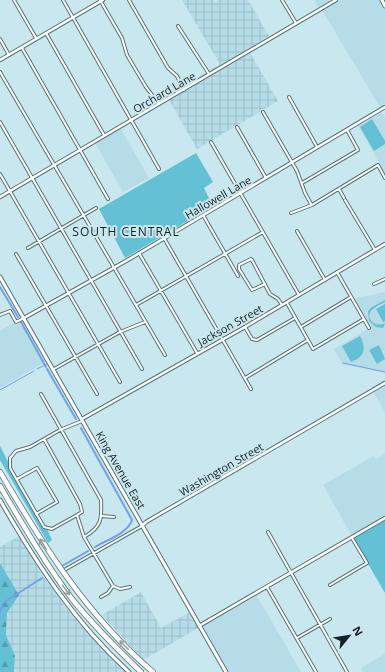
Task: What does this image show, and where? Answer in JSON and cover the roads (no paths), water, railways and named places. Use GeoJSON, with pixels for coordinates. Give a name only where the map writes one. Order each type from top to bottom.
{"type":"FeatureCollection","features":[{"type":"Feature","properties":{"kind":"highway"},"geometry":{"type":"LineString","coordinates":[[0,472],[44,546],[79,595],[113,634],[153,672]]}},
{"type":"Feature","properties":{"kind":"highway"},"geometry":{"type":"LineString","coordinates":[[0,486],[38,550],[73,600],[107,639],[141,672]]}},
{"type":"Feature","properties":{"kind":"main road"},"geometry":{"type":"LineString","coordinates":[[382,0],[385,5]]}},
{"type":"Feature","properties":{"kind":"main road","name":"King Avenue East"},"geometry":{"type":"LineString","coordinates":[[0,277],[226,672]]}},
{"type":"Feature","properties":{"kind":"main road"},"geometry":{"type":"LineString","coordinates":[[0,500],[36,562],[60,597],[101,644],[129,672]]}},
{"type":"Feature","properties":{"kind":"street"},"geometry":{"type":"LineString","coordinates":[[14,0],[36,38]]}},
{"type":"Feature","properties":{"kind":"street"},"geometry":{"type":"LineString","coordinates":[[63,0],[159,169]]}},
{"type":"Feature","properties":{"kind":"street"},"geometry":{"type":"LineString","coordinates":[[0,60],[101,0],[122,38],[131,62],[146,87],[159,104]]}},
{"type":"Feature","properties":{"kind":"street"},"geometry":{"type":"LineString","coordinates":[[129,0],[168,68],[177,76],[184,90]]}},
{"type":"Feature","properties":{"kind":"street"},"geometry":{"type":"LineString","coordinates":[[282,0],[296,23]]}},
{"type":"Feature","properties":{"kind":"street","name":"Orchard Lane"},"geometry":{"type":"LineString","coordinates":[[0,197],[336,0]]}},
{"type":"Feature","properties":{"kind":"street"},"geometry":{"type":"LineString","coordinates":[[178,26],[209,74]]}},
{"type":"Feature","properties":{"kind":"street"},"geometry":{"type":"LineString","coordinates":[[46,33],[104,135]]}},
{"type":"Feature","properties":{"kind":"street"},"geometry":{"type":"LineString","coordinates":[[0,39],[9,54]]}},
{"type":"Feature","properties":{"kind":"street"},"geometry":{"type":"LineString","coordinates":[[21,47],[108,200]]}},
{"type":"Feature","properties":{"kind":"street"},"geometry":{"type":"LineString","coordinates":[[0,72],[165,355]]}},
{"type":"Feature","properties":{"kind":"street"},"geometry":{"type":"LineString","coordinates":[[289,97],[317,147]]}},
{"type":"Feature","properties":{"kind":"street","name":"Hallowell Lane"},"geometry":{"type":"LineString","coordinates":[[0,315],[10,311],[16,322],[24,318],[114,268],[385,108]]}},
{"type":"Feature","properties":{"kind":"street"},"geometry":{"type":"LineString","coordinates":[[263,112],[292,163],[312,205]]}},
{"type":"Feature","properties":{"kind":"street"},"geometry":{"type":"LineString","coordinates":[[0,122],[142,369]]}},
{"type":"Feature","properties":{"kind":"street"},"geometry":{"type":"LineString","coordinates":[[237,127],[266,178]]}},
{"type":"Feature","properties":{"kind":"street"},"geometry":{"type":"LineString","coordinates":[[301,183],[358,150],[347,130]]}},
{"type":"Feature","properties":{"kind":"street"},"geometry":{"type":"LineString","coordinates":[[211,142],[299,295]]}},
{"type":"Feature","properties":{"kind":"street"},"geometry":{"type":"LineString","coordinates":[[291,213],[312,205],[378,166],[385,178]]}},
{"type":"Feature","properties":{"kind":"street"},"geometry":{"type":"LineString","coordinates":[[0,174],[120,382]]}},
{"type":"Feature","properties":{"kind":"street"},"geometry":{"type":"LineString","coordinates":[[339,189],[375,250]]}},
{"type":"Feature","properties":{"kind":"street"},"geometry":{"type":"LineString","coordinates":[[28,248],[96,208]]}},
{"type":"Feature","properties":{"kind":"street"},"geometry":{"type":"LineString","coordinates":[[203,215],[238,276]]}},
{"type":"Feature","properties":{"kind":"street"},"geometry":{"type":"LineString","coordinates":[[297,231],[325,280]]}},
{"type":"Feature","properties":{"kind":"street"},"geometry":{"type":"LineString","coordinates":[[136,305],[263,232]]}},
{"type":"Feature","properties":{"kind":"street"},"geometry":{"type":"LineString","coordinates":[[164,238],[251,389]]}},
{"type":"Feature","properties":{"kind":"street","name":"Jackson Street"},"geometry":{"type":"LineString","coordinates":[[17,479],[9,463],[12,454],[16,451],[30,447],[60,430],[83,420],[197,353],[287,303],[385,244]]}},
{"type":"Feature","properties":{"kind":"street"},"geometry":{"type":"LineString","coordinates":[[139,253],[197,353]]}},
{"type":"Feature","properties":{"kind":"street"},"geometry":{"type":"LineString","coordinates":[[16,254],[97,394]]}},
{"type":"Feature","properties":{"kind":"street"},"geometry":{"type":"LineString","coordinates":[[265,284],[252,290],[239,265],[251,259],[265,284],[270,294],[278,299],[282,305]]}},
{"type":"Feature","properties":{"kind":"street"},"geometry":{"type":"LineString","coordinates":[[337,272],[369,328]]}},
{"type":"Feature","properties":{"kind":"street"},"geometry":{"type":"LineString","coordinates":[[374,284],[385,279]]}},
{"type":"Feature","properties":{"kind":"street"},"geometry":{"type":"LineString","coordinates":[[300,327],[352,297]]}},
{"type":"Feature","properties":{"kind":"street"},"geometry":{"type":"LineString","coordinates":[[287,303],[313,349],[364,319]]}},
{"type":"Feature","properties":{"kind":"street"},"geometry":{"type":"LineString","coordinates":[[245,327],[252,339],[257,340],[295,318]]}},
{"type":"Feature","properties":{"kind":"street"},"geometry":{"type":"LineString","coordinates":[[54,369],[120,332],[145,322]]}},
{"type":"Feature","properties":{"kind":"street"},"geometry":{"type":"LineString","coordinates":[[245,378],[308,340]]}},
{"type":"Feature","properties":{"kind":"street","name":"Washington Street"},"geometry":{"type":"LineString","coordinates":[[66,569],[385,383]]}},
{"type":"Feature","properties":{"kind":"street"},"geometry":{"type":"LineString","coordinates":[[40,394],[102,499],[102,516],[94,532],[84,538]]}},
{"type":"Feature","properties":{"kind":"street"},"geometry":{"type":"LineString","coordinates":[[36,514],[57,502],[37,468],[17,479],[36,514],[47,529],[52,529],[82,512],[80,504],[44,439]]}},
{"type":"Feature","properties":{"kind":"street"},"geometry":{"type":"LineString","coordinates":[[77,515],[84,538],[113,586],[120,589],[130,586]]}},
{"type":"Feature","properties":{"kind":"street"},"geometry":{"type":"LineString","coordinates":[[102,516],[114,517]]}},
{"type":"Feature","properties":{"kind":"street"},"geometry":{"type":"LineString","coordinates":[[200,626],[385,518]]}},
{"type":"Feature","properties":{"kind":"street"},"geometry":{"type":"LineString","coordinates":[[268,532],[347,672]]}},
{"type":"Feature","properties":{"kind":"street"},"geometry":{"type":"LineString","coordinates":[[330,585],[367,563],[352,538]]}},
{"type":"Feature","properties":{"kind":"street"},"geometry":{"type":"LineString","coordinates":[[101,597],[108,593],[113,586]]}},
{"type":"Feature","properties":{"kind":"street"},"geometry":{"type":"LineString","coordinates":[[267,587],[316,672]]}},
{"type":"Feature","properties":{"kind":"street"},"geometry":{"type":"LineString","coordinates":[[296,638],[330,619]]}},
{"type":"Feature","properties":{"kind":"waterway"},"geometry":{"type":"LineString","coordinates":[[0,287],[18,317]]}},
{"type":"Feature","properties":{"kind":"waterway"},"geometry":{"type":"LineString","coordinates":[[21,322],[46,367]]}},
{"type":"Feature","properties":{"kind":"waterway"},"geometry":{"type":"LineString","coordinates":[[343,363],[385,372]]}},
{"type":"Feature","properties":{"kind":"waterway"},"geometry":{"type":"LineString","coordinates":[[37,369],[47,364]]}},
{"type":"Feature","properties":{"kind":"waterway"},"geometry":{"type":"LineString","coordinates":[[47,369],[76,419]]}},
{"type":"Feature","properties":{"kind":"waterway"},"geometry":{"type":"LineString","coordinates":[[0,390],[34,371]]}},
{"type":"Feature","properties":{"kind":"waterway"},"geometry":{"type":"LineString","coordinates":[[81,428],[132,520],[130,525],[122,532],[95,547]]}},
{"type":"Feature","properties":{"kind":"waterway"},"geometry":{"type":"LineString","coordinates":[[62,566],[88,551]]}},
{"type":"Feature","properties":{"kind":"waterway"},"geometry":{"type":"LineString","coordinates":[[0,612],[3,603],[42,578]]}},
{"type":"Feature","properties":{"kind":"district","name":"SOUTH CENTRAL"},"geometry":{"type":"Point","coordinates":[126,231]}}]}
